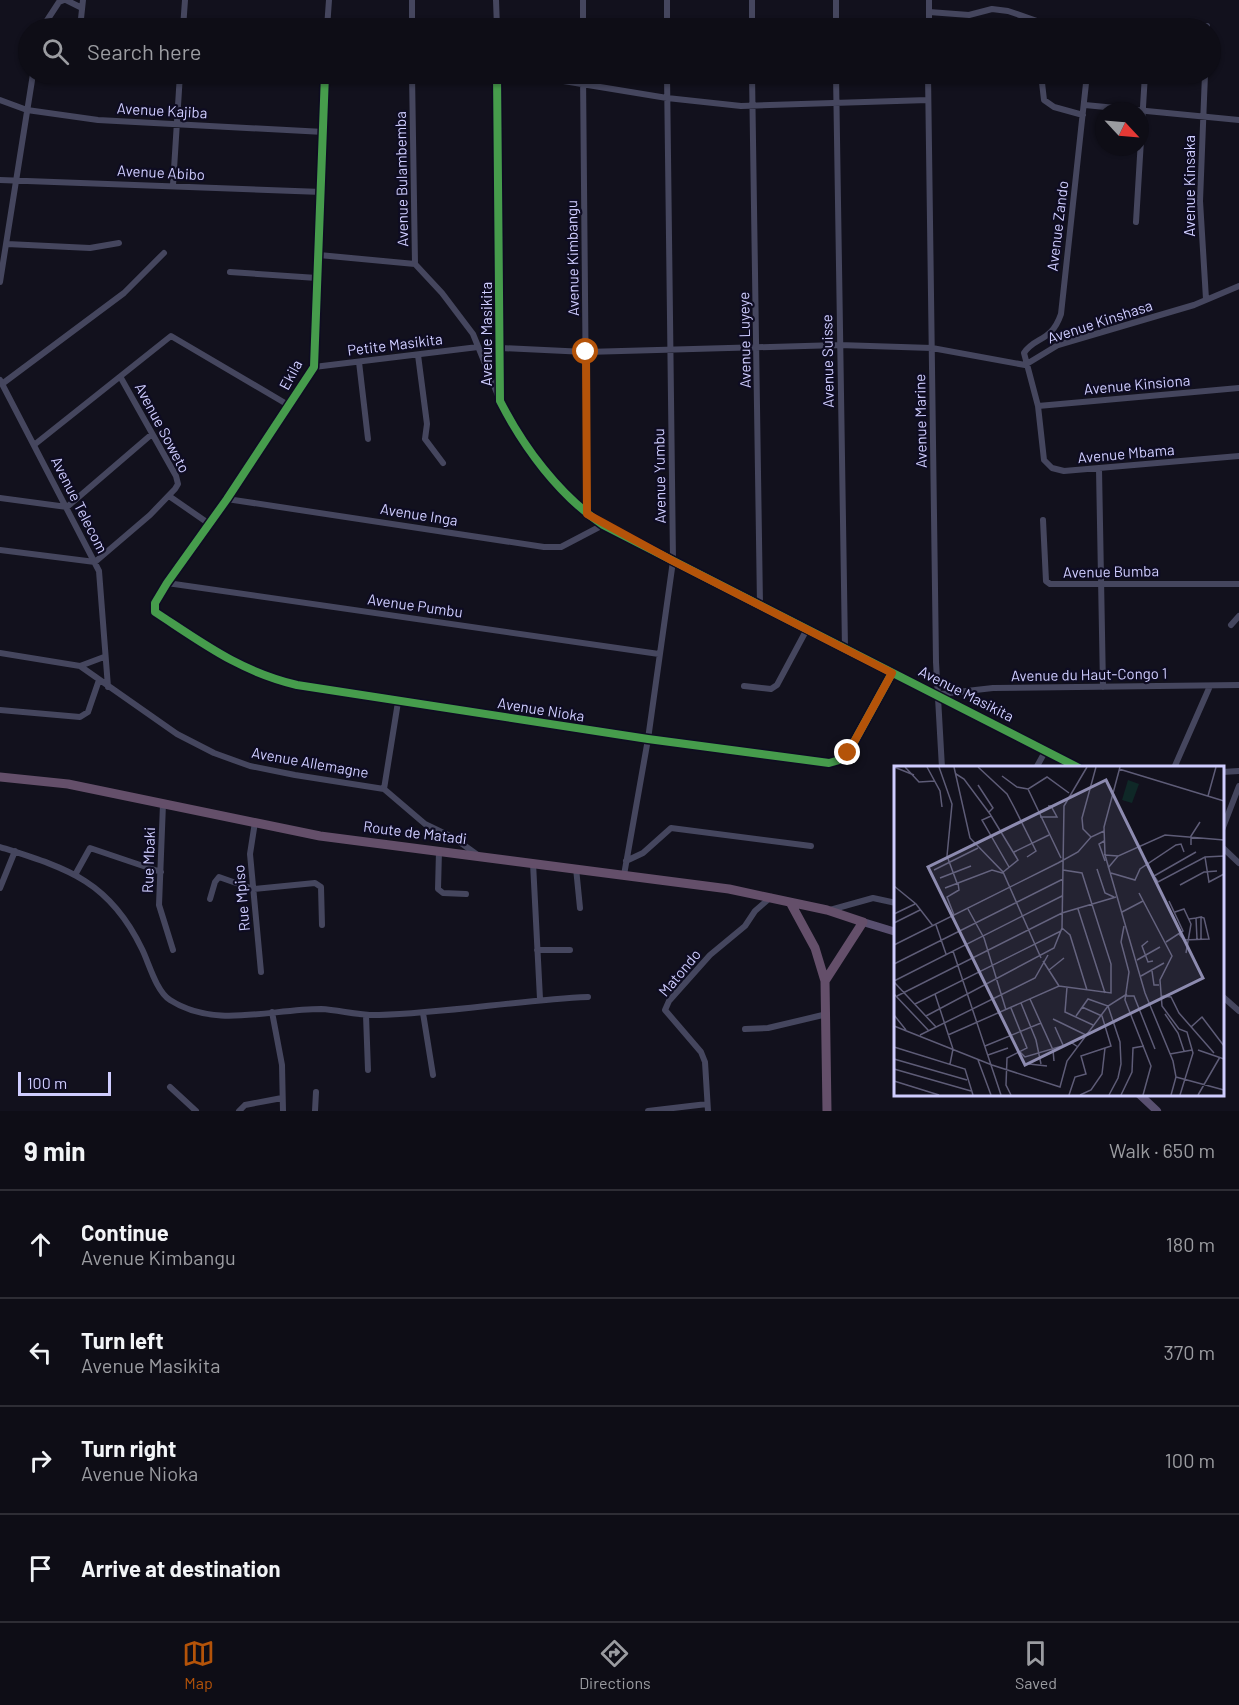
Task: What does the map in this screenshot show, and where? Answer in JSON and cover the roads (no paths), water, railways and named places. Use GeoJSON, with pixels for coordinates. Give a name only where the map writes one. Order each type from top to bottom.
{"type":"FeatureCollection","features":[{"type":"Feature","properties":{"kind":"highway","name":"Route de Matadi"},"geometry":{"type":"LineString","coordinates":[[0,777],[68,784],[320,836],[576,868],[771,897],[827,910],[863,922]]}},
{"type":"Feature","properties":{"kind":"highway"},"geometry":{"type":"LineString","coordinates":[[790,902],[815,948],[825,981],[827,1111]]}},
{"type":"Feature","properties":{"kind":"highway"},"geometry":{"type":"LineString","coordinates":[[825,981],[863,922]]}},
{"type":"Feature","properties":{"kind":"main road"},"geometry":{"type":"LineString","coordinates":[[863,922],[894,931]]}},
{"type":"Feature","properties":{"kind":"main road"},"geometry":{"type":"LineString","coordinates":[[1139,1096],[1157,1111]]}},
{"type":"Feature","properties":{"kind":"street"},"geometry":{"type":"LineString","coordinates":[[48,18],[58,2],[65,0],[82,8]]}},
{"type":"Feature","properties":{"kind":"street"},"geometry":{"type":"LineString","coordinates":[[81,18],[83,0]]}},
{"type":"Feature","properties":{"kind":"street"},"geometry":{"type":"LineString","coordinates":[[184,18],[185,0]]}},
{"type":"Feature","properties":{"kind":"street"},"geometry":{"type":"LineString","coordinates":[[328,18],[329,0]]}},
{"type":"Feature","properties":{"kind":"street"},"geometry":{"type":"LineString","coordinates":[[412,0],[412,18]]}},
{"type":"Feature","properties":{"kind":"street"},"geometry":{"type":"LineString","coordinates":[[496,0],[497,18]]}},
{"type":"Feature","properties":{"kind":"street"},"geometry":{"type":"LineString","coordinates":[[583,0],[583,18]]}},
{"type":"Feature","properties":{"kind":"street"},"geometry":{"type":"LineString","coordinates":[[667,0],[667,18]]}},
{"type":"Feature","properties":{"kind":"street"},"geometry":{"type":"LineString","coordinates":[[752,0],[752,18]]}},
{"type":"Feature","properties":{"kind":"street"},"geometry":{"type":"LineString","coordinates":[[836,0],[836,18]]}},
{"type":"Feature","properties":{"kind":"street"},"geometry":{"type":"LineString","coordinates":[[929,0],[929,18]]}},
{"type":"Feature","properties":{"kind":"street"},"geometry":{"type":"LineString","coordinates":[[929,12],[969,15],[989,9],[1008,11],[1028,18]]}},
{"type":"Feature","properties":{"kind":"street"},"geometry":{"type":"LineString","coordinates":[[0,282],[31,84]]}},
{"type":"Feature","properties":{"kind":"street"},"geometry":{"type":"LineString","coordinates":[[173,185],[179,84]]}},
{"type":"Feature","properties":{"kind":"street","name":"Ekila"},"geometry":{"type":"LineString","coordinates":[[155,612],[155,603],[167,583],[227,499],[314,367],[325,84]]}},
{"type":"Feature","properties":{"kind":"street","name":"Avenue Bulambemba"},"geometry":{"type":"LineString","coordinates":[[412,84],[415,264],[459,314],[478,347],[500,401]]}},
{"type":"Feature","properties":{"kind":"street","name":"Avenue Masikita"},"geometry":{"type":"LineString","coordinates":[[497,84],[500,401],[518,436],[587,514],[603,525],[1075,766]]}},
{"type":"Feature","properties":{"kind":"street"},"geometry":{"type":"LineString","coordinates":[[583,84],[667,98],[741,106],[928,100]]}},
{"type":"Feature","properties":{"kind":"street","name":"Avenue Kimbangu"},"geometry":{"type":"LineString","coordinates":[[583,84],[587,514]]}},
{"type":"Feature","properties":{"kind":"street","name":"Avenue Yumbu"},"geometry":{"type":"LineString","coordinates":[[624,875],[648,739],[673,561],[667,84]]}},
{"type":"Feature","properties":{"kind":"street","name":"Avenue Luyeye"},"geometry":{"type":"LineString","coordinates":[[752,84],[760,605]]}},
{"type":"Feature","properties":{"kind":"street","name":"Avenue Suisse"},"geometry":{"type":"LineString","coordinates":[[836,84],[845,649]]}},
{"type":"Feature","properties":{"kind":"street","name":"Avenue Marine"},"geometry":{"type":"LineString","coordinates":[[928,84],[938,694],[942,766]]}},
{"type":"Feature","properties":{"kind":"street"},"geometry":{"type":"LineString","coordinates":[[1042,84],[1044,100],[1054,107],[1083,115]]}},
{"type":"Feature","properties":{"kind":"street","name":"Avenue Zando"},"geometry":{"type":"LineString","coordinates":[[1025,365],[1025,350],[1046,338],[1062,314],[1086,84]]}},
{"type":"Feature","properties":{"kind":"street"},"geometry":{"type":"LineString","coordinates":[[1143,102],[1144,84]]}},
{"type":"Feature","properties":{"kind":"street","name":"Avenue Kinsaka"},"geometry":{"type":"LineString","coordinates":[[1204,84],[1200,201],[1206,299]]}},
{"type":"Feature","properties":{"kind":"street","name":"Avenue Kajiba"},"geometry":{"type":"LineString","coordinates":[[0,100],[27,110],[98,120],[324,132]]}},
{"type":"Feature","properties":{"kind":"street"},"geometry":{"type":"LineString","coordinates":[[1085,105],[1095,106]]}},
{"type":"Feature","properties":{"kind":"street"},"geometry":{"type":"LineString","coordinates":[[1149,110],[1239,120]]}},
{"type":"Feature","properties":{"kind":"street"},"geometry":{"type":"LineString","coordinates":[[1136,222],[1140,156]]}},
{"type":"Feature","properties":{"kind":"street","name":"Avenue Abibo"},"geometry":{"type":"LineString","coordinates":[[0,180],[322,192]]}},
{"type":"Feature","properties":{"kind":"street"},"geometry":{"type":"LineString","coordinates":[[7,244],[90,248],[119,243]]}},
{"type":"Feature","properties":{"kind":"street"},"geometry":{"type":"LineString","coordinates":[[1,382],[124,293],[164,253]]}},
{"type":"Feature","properties":{"kind":"street"},"geometry":{"type":"LineString","coordinates":[[319,255],[415,264]]}},
{"type":"Feature","properties":{"kind":"street"},"geometry":{"type":"LineString","coordinates":[[230,273],[317,278]]}},
{"type":"Feature","properties":{"kind":"street","name":"Avenue Kinshasa"},"geometry":{"type":"LineString","coordinates":[[1025,365],[1058,345],[1194,305],[1239,286]]}},
{"type":"Feature","properties":{"kind":"street"},"geometry":{"type":"LineString","coordinates":[[34,445],[171,336],[290,406]]}},
{"type":"Feature","properties":{"kind":"street"},"geometry":{"type":"LineString","coordinates":[[501,348],[586,352],[839,345],[932,348],[1025,365]]}},
{"type":"Feature","properties":{"kind":"street","name":"Petite Masikita"},"geometry":{"type":"LineString","coordinates":[[314,367],[478,347]]}},
{"type":"Feature","properties":{"kind":"street"},"geometry":{"type":"LineString","coordinates":[[418,355],[427,424],[425,439],[443,463]]}},
{"type":"Feature","properties":{"kind":"street"},"geometry":{"type":"LineString","coordinates":[[359,362],[368,439]]}},
{"type":"Feature","properties":{"kind":"street","name":"Avenue Mbama"},"geometry":{"type":"LineString","coordinates":[[1025,365],[1038,406],[1044,460],[1048,465],[1064,471],[1239,456]]}},
{"type":"Feature","properties":{"kind":"street","name":"Avenue Soweto"},"geometry":{"type":"LineString","coordinates":[[95,562],[169,496],[178,484],[176,476],[121,378]]}},
{"type":"Feature","properties":{"kind":"street","name":"Avenue Telecom"},"geometry":{"type":"LineString","coordinates":[[1,382],[95,562],[102,594],[104,657],[108,687]]}},
{"type":"Feature","properties":{"kind":"street","name":"Avenue Kinsiona"},"geometry":{"type":"LineString","coordinates":[[1038,406],[1239,388]]}},
{"type":"Feature","properties":{"kind":"street"},"geometry":{"type":"LineString","coordinates":[[0,498],[67,507],[152,434]]}},
{"type":"Feature","properties":{"kind":"street"},"geometry":{"type":"LineString","coordinates":[[1099,469],[1103,687]]}},
{"type":"Feature","properties":{"kind":"street"},"geometry":{"type":"LineString","coordinates":[[169,496],[208,524]]}},
{"type":"Feature","properties":{"kind":"street","name":"Avenue Inga"},"geometry":{"type":"LineString","coordinates":[[227,499],[544,547],[561,547],[571,544],[603,525]]}},
{"type":"Feature","properties":{"kind":"street","name":"Avenue Bumba"},"geometry":{"type":"LineString","coordinates":[[1043,520],[1047,583],[1239,584]]}},
{"type":"Feature","properties":{"kind":"street"},"geometry":{"type":"LineString","coordinates":[[0,550],[95,562]]}},
{"type":"Feature","properties":{"kind":"street","name":"Avenue Pumbu"},"geometry":{"type":"LineString","coordinates":[[167,583],[659,654]]}},
{"type":"Feature","properties":{"kind":"street","name":"Avenue Nioka"},"geometry":{"type":"LineString","coordinates":[[155,612],[236,665],[297,685],[648,739],[837,762],[848,753],[892,673]]}},
{"type":"Feature","properties":{"kind":"street"},"geometry":{"type":"LineString","coordinates":[[1231,625],[1239,616]]}},
{"type":"Feature","properties":{"kind":"street"},"geometry":{"type":"LineString","coordinates":[[744,686],[771,689],[777,685],[807,629]]}},
{"type":"Feature","properties":{"kind":"street","name":"Avenue Allemagne"},"geometry":{"type":"LineString","coordinates":[[0,653],[80,666],[177,734],[214,753],[250,766],[295,776],[384,789],[425,824],[454,838],[479,856]]}},
{"type":"Feature","properties":{"kind":"street"},"geometry":{"type":"LineString","coordinates":[[80,666],[104,657]]}},
{"type":"Feature","properties":{"kind":"street"},"geometry":{"type":"LineString","coordinates":[[0,710],[80,717],[88,712],[99,680]]}},
{"type":"Feature","properties":{"kind":"street","name":"Avenue du Haut-Congo 1"},"geometry":{"type":"LineString","coordinates":[[938,694],[993,688],[1239,685]]}},
{"type":"Feature","properties":{"kind":"street"},"geometry":{"type":"LineString","coordinates":[[1175,766],[1210,686]]}},
{"type":"Feature","properties":{"kind":"street"},"geometry":{"type":"LineString","coordinates":[[384,789],[398,702]]}},
{"type":"Feature","properties":{"kind":"street"},"geometry":{"type":"LineString","coordinates":[[1037,766],[1046,750]]}},
{"type":"Feature","properties":{"kind":"street"},"geometry":{"type":"LineString","coordinates":[[1224,772],[1239,771]]}},
{"type":"Feature","properties":{"kind":"street"},"geometry":{"type":"LineString","coordinates":[[1224,825],[1239,786]]}},
{"type":"Feature","properties":{"kind":"street","name":"Rue Mbaki"},"geometry":{"type":"LineString","coordinates":[[163,804],[159,905],[173,950]]}},
{"type":"Feature","properties":{"kind":"street","name":"Rue Mpiso"},"geometry":{"type":"LineString","coordinates":[[255,822],[250,854],[261,972]]}},
{"type":"Feature","properties":{"kind":"street"},"geometry":{"type":"LineString","coordinates":[[626,861],[643,853],[671,828],[811,846]]}},
{"type":"Feature","properties":{"kind":"street"},"geometry":{"type":"LineString","coordinates":[[0,847],[59,865],[106,897],[140,945],[163,994],[190,1012],[203,1015],[321,1010],[366,1015],[423,1012],[540,999],[588,997]]}},
{"type":"Feature","properties":{"kind":"street"},"geometry":{"type":"LineString","coordinates":[[75,875],[90,848],[161,872]]}},
{"type":"Feature","properties":{"kind":"street"},"geometry":{"type":"LineString","coordinates":[[1224,849],[1239,863]]}},
{"type":"Feature","properties":{"kind":"street"},"geometry":{"type":"LineString","coordinates":[[0,888],[15,851]]}},
{"type":"Feature","properties":{"kind":"street"},"geometry":{"type":"LineString","coordinates":[[439,851],[438,889],[443,893],[466,894]]}},
{"type":"Feature","properties":{"kind":"street"},"geometry":{"type":"LineString","coordinates":[[533,863],[540,999]]}},
{"type":"Feature","properties":{"kind":"street"},"geometry":{"type":"LineString","coordinates":[[576,868],[580,908]]}},
{"type":"Feature","properties":{"kind":"street"},"geometry":{"type":"LineString","coordinates":[[210,899],[215,882],[219,878],[253,888],[317,884],[321,887],[322,925]]}},
{"type":"Feature","properties":{"kind":"street","name":"Matondo"},"geometry":{"type":"LineString","coordinates":[[707,1108],[705,1062],[701,1052],[665,1010],[669,1001],[710,955],[745,926],[755,910],[771,897]]}},
{"type":"Feature","properties":{"kind":"street"},"geometry":{"type":"LineString","coordinates":[[827,910],[873,898],[894,903]]}},
{"type":"Feature","properties":{"kind":"street"},"geometry":{"type":"LineString","coordinates":[[537,950],[570,950]]}},
{"type":"Feature","properties":{"kind":"street"},"geometry":{"type":"LineString","coordinates":[[1224,998],[1239,1011]]}},
{"type":"Feature","properties":{"kind":"street"},"geometry":{"type":"LineString","coordinates":[[272,1012],[282,1065],[284,1111]]}},
{"type":"Feature","properties":{"kind":"street"},"geometry":{"type":"LineString","coordinates":[[423,1012],[433,1075]]}},
{"type":"Feature","properties":{"kind":"street"},"geometry":{"type":"LineString","coordinates":[[745,1029],[768,1028],[827,1014]]}},
{"type":"Feature","properties":{"kind":"street"},"geometry":{"type":"LineString","coordinates":[[366,1015],[369,1071]]}},
{"type":"Feature","properties":{"kind":"street"},"geometry":{"type":"LineString","coordinates":[[170,1087],[196,1111]]}},
{"type":"Feature","properties":{"kind":"street"},"geometry":{"type":"LineString","coordinates":[[315,1111],[316,1092]]}},
{"type":"Feature","properties":{"kind":"street"},"geometry":{"type":"LineString","coordinates":[[239,1111],[245,1105],[282,1098]]}},
{"type":"Feature","properties":{"kind":"street"},"geometry":{"type":"LineString","coordinates":[[648,1111],[707,1108]]}}]}
